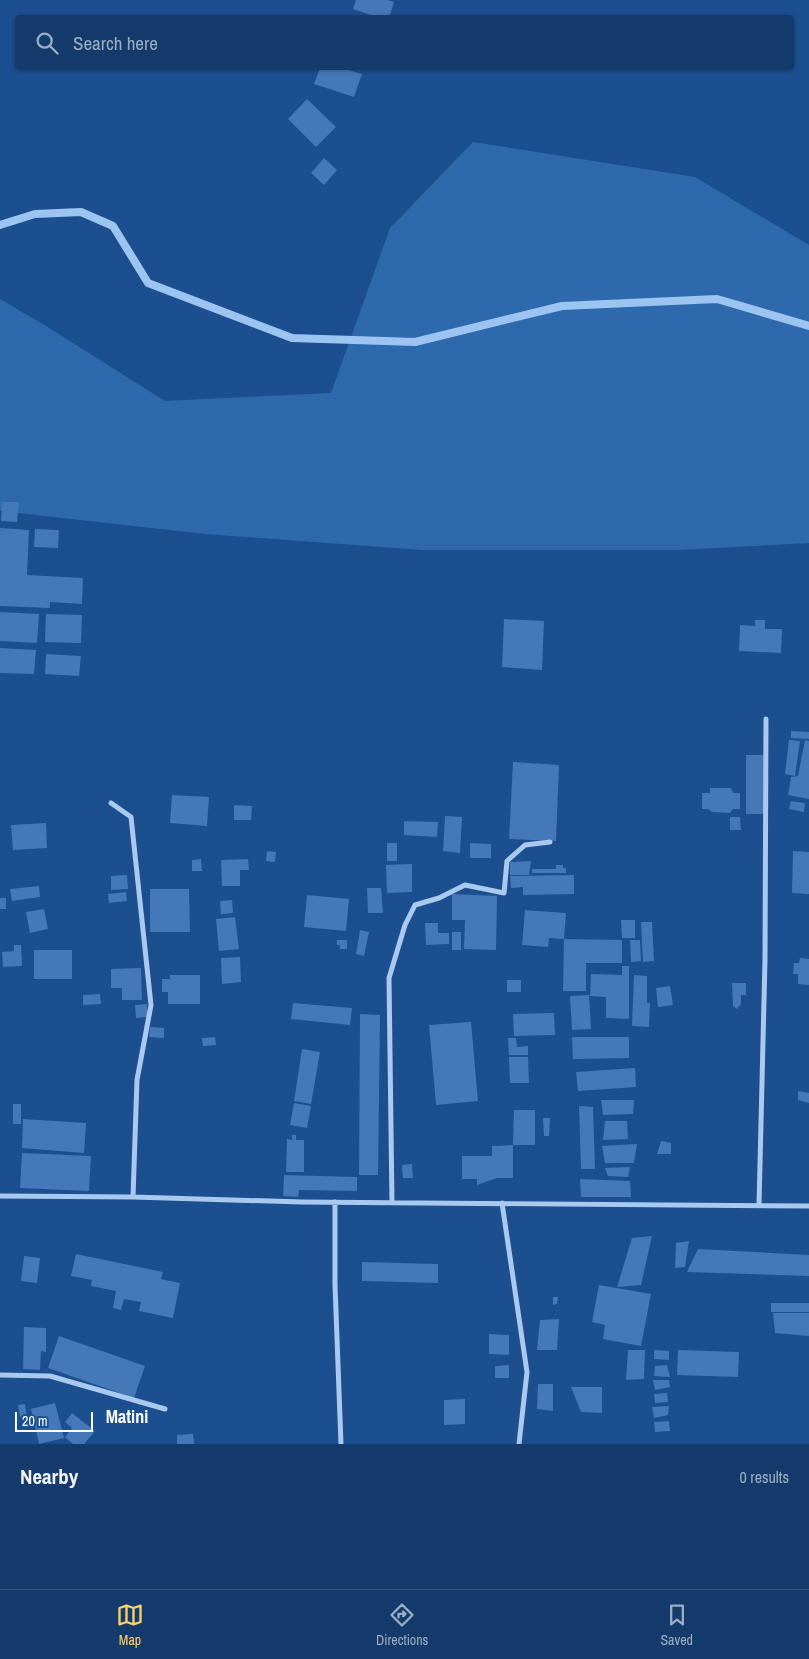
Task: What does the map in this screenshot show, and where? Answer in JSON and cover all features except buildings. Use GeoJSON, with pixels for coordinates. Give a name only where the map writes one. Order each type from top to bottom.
{"type":"FeatureCollection","features":[{"type":"Feature","properties":{"kind":"street"},"geometry":{"type":"LineString","coordinates":[[759,1205],[766,960],[766,719]]}},
{"type":"Feature","properties":{"kind":"street"},"geometry":{"type":"LineString","coordinates":[[112,803],[130,817],[151,1005],[137,1080],[133,1197]]}},
{"type":"Feature","properties":{"kind":"street"},"geometry":{"type":"LineString","coordinates":[[392,1203],[390,978],[405,925],[416,905],[439,898],[465,885],[504,893],[507,861],[525,845],[550,842]]}},
{"type":"Feature","properties":{"kind":"street"},"geometry":{"type":"LineString","coordinates":[[0,1196],[392,1203],[809,1206]]}},
{"type":"Feature","properties":{"kind":"street"},"geometry":{"type":"LineString","coordinates":[[335,1202],[335,1285],[341,1444]]}},
{"type":"Feature","properties":{"kind":"street"},"geometry":{"type":"LineString","coordinates":[[502,1203],[526,1372],[519,1444]]}},
{"type":"Feature","properties":{"kind":"street"},"geometry":{"type":"LineString","coordinates":[[0,1375],[50,1376],[165,1409]]}},
{"type":"Feature","properties":{"kind":"shaded area"},"geometry":{"type":"Polygon","coordinates":[[[473,142],[695,177],[809,245],[809,543],[679,550],[422,550],[205,534],[0,511],[0,299],[165,401],[331,393],[390,228],[473,142]]]}},
{"type":"Feature","properties":{"kind":"waterway"},"geometry":{"type":"LineString","coordinates":[[0,225],[35,214],[81,212],[113,226],[148,283],[292,338],[415,342],[562,306],[717,299],[809,326]]}},
{"type":"Feature","properties":{"kind":"district","name":"Matini"},"geometry":{"type":"Point","coordinates":[127,1417]}}]}
